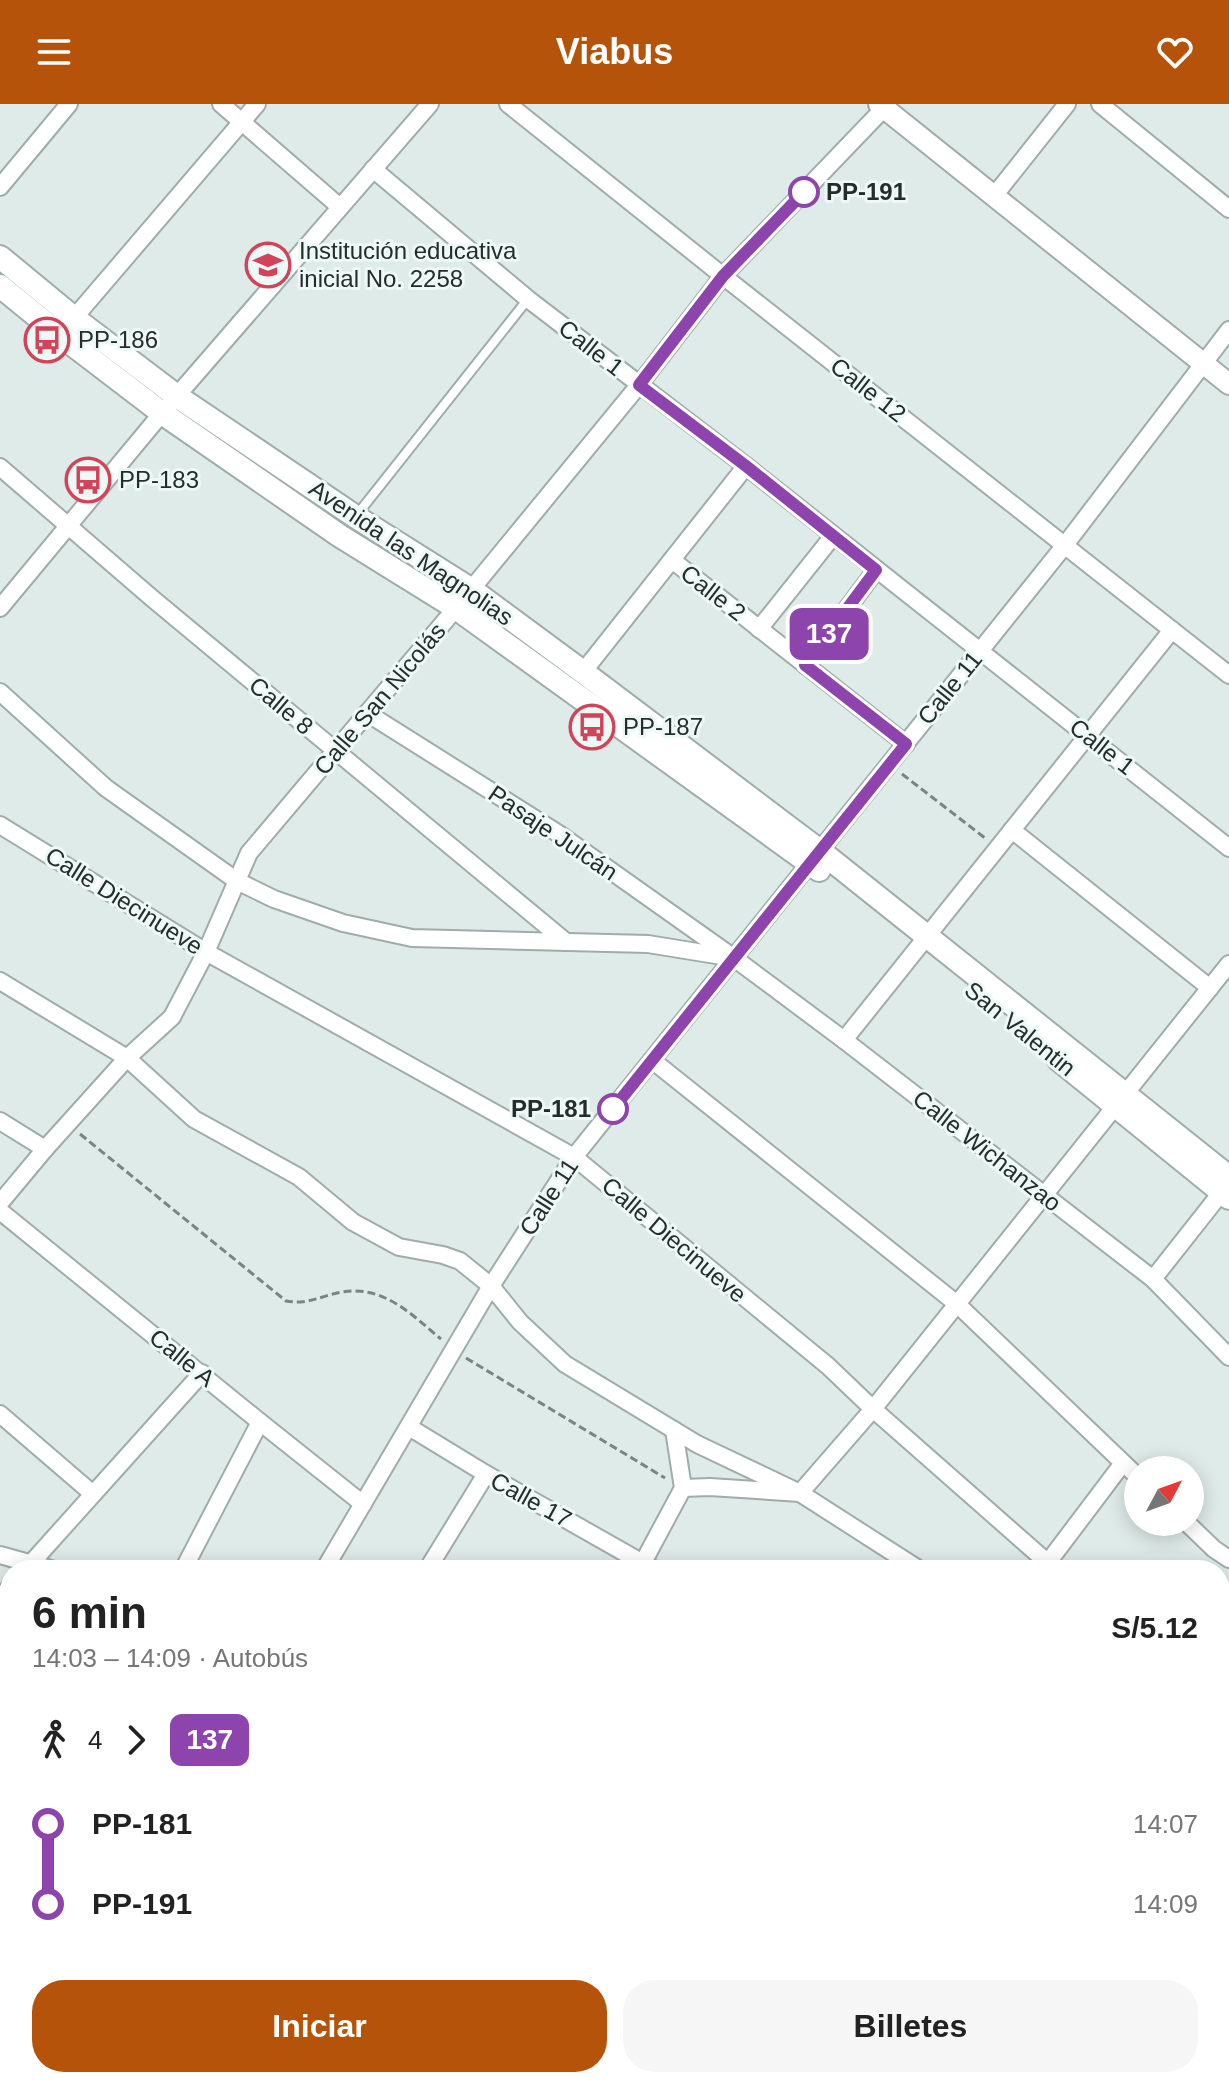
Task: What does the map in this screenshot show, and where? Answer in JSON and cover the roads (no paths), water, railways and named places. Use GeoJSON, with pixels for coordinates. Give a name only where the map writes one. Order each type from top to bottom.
{"type":"FeatureCollection","features":[{"type":"Feature","properties":{"kind":"main road","name":"Avenida las Magnolias"},"geometry":{"type":"LineString","coordinates":[[0,257],[74,318],[170,405],[340,536],[456,608],[815,857]]}},
{"type":"Feature","properties":{"kind":"main road","name":"Avenida las Magnolias"},"geometry":{"type":"LineString","coordinates":[[0,286],[60,335],[472,590],[583,672],[815,857]]}},
{"type":"Feature","properties":{"kind":"main road","name":"San Valentin"},"geometry":{"type":"LineString","coordinates":[[815,857],[1227,1187]]}},
{"type":"Feature","properties":{"kind":"street"},"geometry":{"type":"LineString","coordinates":[[0,187],[69,104]]}},
{"type":"Feature","properties":{"kind":"street"},"geometry":{"type":"LineString","coordinates":[[221,104],[340,207]]}},
{"type":"Feature","properties":{"kind":"street"},"geometry":{"type":"LineString","coordinates":[[74,318],[257,104]]}},
{"type":"Feature","properties":{"kind":"street"},"geometry":{"type":"LineString","coordinates":[[0,608],[68,524],[430,104]]}},
{"type":"Feature","properties":{"kind":"street","name":"Calle 12"},"geometry":{"type":"LineString","coordinates":[[508,104],[1229,675]]}},
{"type":"Feature","properties":{"kind":"street"},"geometry":{"type":"LineString","coordinates":[[994,196],[1067,104]]}},
{"type":"Feature","properties":{"kind":"street"},"geometry":{"type":"LineString","coordinates":[[1100,104],[1229,209]]}},
{"type":"Feature","properties":{"kind":"street"},"geometry":{"type":"LineString","coordinates":[[884,106],[1229,384]]}},
{"type":"Feature","properties":{"kind":"street","name":"Calle San Nicolás"},"geometry":{"type":"LineString","coordinates":[[0,1203],[127,1058],[172,1017],[206,952],[249,853],[472,590],[639,385],[723,276],[884,106]]}},
{"type":"Feature","properties":{"kind":"street","name":"Calle 1"},"geometry":{"type":"LineString","coordinates":[[373,169],[528,299],[746,466],[1229,848]]}},
{"type":"Feature","properties":{"kind":"street","name":"Calle 11"},"geometry":{"type":"LineString","coordinates":[[330,1560],[491,1286],[574,1157],[1065,545],[1229,330]]}},
{"type":"Feature","properties":{"kind":"street"},"geometry":{"type":"LineString","coordinates":[[583,672],[746,466]]}},
{"type":"Feature","properties":{"kind":"street","name":"Calle 8"},"geometry":{"type":"LineString","coordinates":[[0,467],[153,599],[566,942]]}},
{"type":"Feature","properties":{"kind":"street"},"geometry":{"type":"LineString","coordinates":[[759,629],[833,536]]}},
{"type":"Feature","properties":{"kind":"street","name":"Calle 2"},"geometry":{"type":"LineString","coordinates":[[672,560],[906,744]]}},
{"type":"Feature","properties":{"kind":"street"},"geometry":{"type":"LineString","coordinates":[[805,665],[876,570]]}},
{"type":"Feature","properties":{"kind":"street"},"geometry":{"type":"LineString","coordinates":[[844,1040],[1172,630]]}},
{"type":"Feature","properties":{"kind":"street"},"geometry":{"type":"LineString","coordinates":[[0,692],[106,788],[237,881],[274,899],[343,923],[412,938],[648,944],[734,958]]}},
{"type":"Feature","properties":{"kind":"street","name":"Pasaje Julcán"},"geometry":{"type":"LineString","coordinates":[[367,713],[559,834],[734,958]]}},
{"type":"Feature","properties":{"kind":"street","name":"Calle Diecinueve"},"geometry":{"type":"LineString","coordinates":[[0,825],[206,952],[574,1157],[828,1366],[1040,1560]]}},
{"type":"Feature","properties":{"kind":"street"},"geometry":{"type":"LineString","coordinates":[[1012,830],[1210,988]]}},
{"type":"Feature","properties":{"kind":"street","name":"Calle Wichanzao"},"geometry":{"type":"LineString","coordinates":[[734,958],[1153,1279],[1229,1357]]}},
{"type":"Feature","properties":{"kind":"street"},"geometry":{"type":"LineString","coordinates":[[800,1493],[873,1409],[1229,964]]}},
{"type":"Feature","properties":{"kind":"street"},"geometry":{"type":"LineString","coordinates":[[0,981],[127,1058],[194,1119],[299,1177],[353,1222],[399,1247],[460,1261],[491,1286],[520,1322],[565,1364],[697,1444],[800,1493],[904,1560]]}},
{"type":"Feature","properties":{"kind":"street"},"geometry":{"type":"LineString","coordinates":[[652,1060],[957,1304],[1123,1463],[1055,1560]]}},
{"type":"Feature","properties":{"kind":"street"},"geometry":{"type":"LineString","coordinates":[[0,1121],[45,1149]]}},
{"type":"Feature","properties":{"kind":"street"},"geometry":{"type":"LineString","coordinates":[[1153,1279],[1227,1187]]}},
{"type":"Feature","properties":{"kind":"street","name":"Calle A"},"geometry":{"type":"LineString","coordinates":[[0,1211],[363,1504]]}},
{"type":"Feature","properties":{"kind":"street"},"geometry":{"type":"LineString","coordinates":[[34,1560],[202,1373]]}},
{"type":"Feature","properties":{"kind":"street"},"geometry":{"type":"LineString","coordinates":[[0,1414],[93,1494]]}},
{"type":"Feature","properties":{"kind":"street"},"geometry":{"type":"LineString","coordinates":[[188,1560],[260,1422]]}},
{"type":"Feature","properties":{"kind":"street","name":"Calle 17"},"geometry":{"type":"LineString","coordinates":[[409,1427],[633,1560]]}},
{"type":"Feature","properties":{"kind":"street"},"geometry":{"type":"LineString","coordinates":[[648,1560],[683,1488],[674,1430]]}},
{"type":"Feature","properties":{"kind":"street"},"geometry":{"type":"LineString","coordinates":[[433,1560],[486,1474]]}},
{"type":"Feature","properties":{"kind":"street"},"geometry":{"type":"LineString","coordinates":[[683,1488],[800,1493]]}},
{"type":"Feature","properties":{"kind":"street"},"geometry":{"type":"LineString","coordinates":[[1201,1536],[1229,1559]]}},
{"type":"Feature","properties":{"kind":"lane"},"geometry":{"type":"LineString","coordinates":[[356,517],[528,299]]}},
{"type":"Feature","properties":{"kind":"place","name":"PP-191"},"geometry":{"type":"Point","coordinates":[804,192]}},
{"type":"Feature","properties":{"kind":"place","name":"Institución educativa inicial No. 2258"},"geometry":{"type":"Point","coordinates":[268,265]}},
{"type":"Feature","properties":{"kind":"place","name":"PP-186"},"geometry":{"type":"Point","coordinates":[47,340]}},
{"type":"Feature","properties":{"kind":"place","name":"PP-183"},"geometry":{"type":"Point","coordinates":[88,480]}},
{"type":"Feature","properties":{"kind":"place","name":"PP-187"},"geometry":{"type":"Point","coordinates":[592,727]}},
{"type":"Feature","properties":{"kind":"place","name":"PP-181"},"geometry":{"type":"Point","coordinates":[613,1109]}}]}
